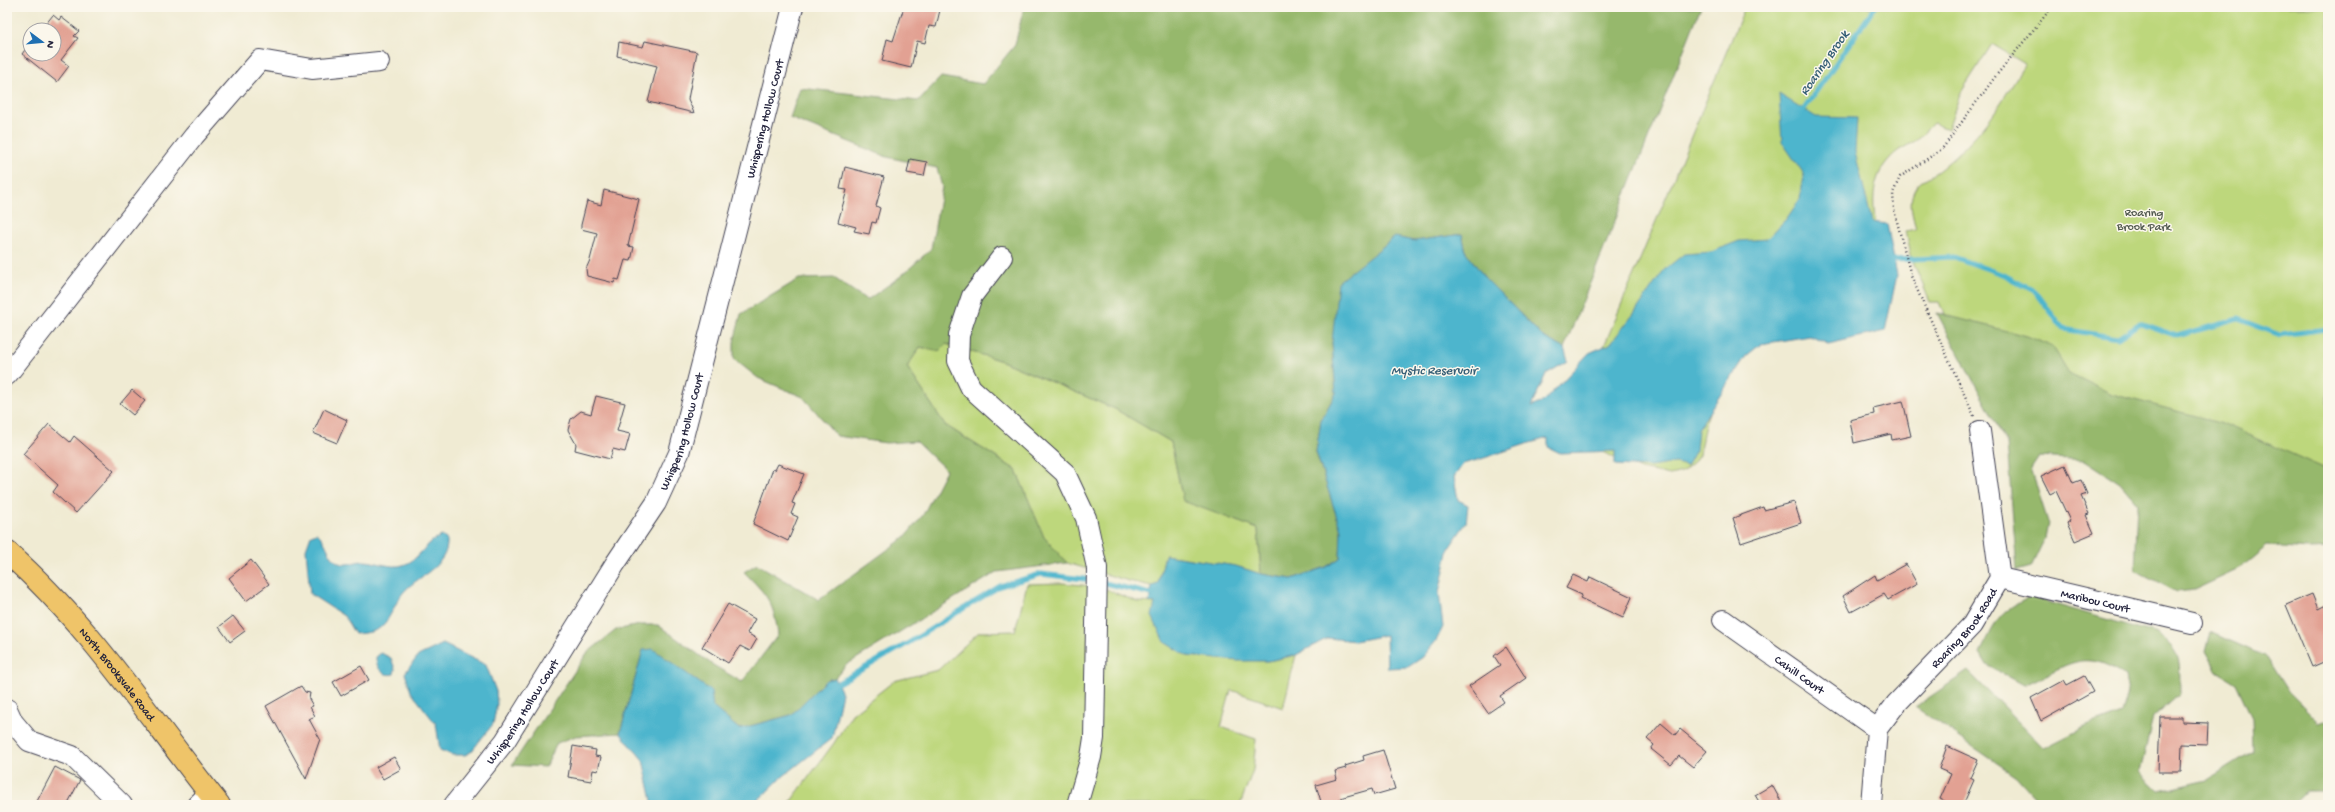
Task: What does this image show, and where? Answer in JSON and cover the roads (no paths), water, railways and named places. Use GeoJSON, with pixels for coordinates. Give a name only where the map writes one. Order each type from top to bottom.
{"type":"FeatureCollection","features":[{"type":"Feature","properties":{"kind":"main road","name":"North Brooksvale Road"},"geometry":{"type":"LineString","coordinates":[[7,552],[68,612],[96,644],[209,801]]}},
{"type":"Feature","properties":{"kind":"street","name":"Whispering Hollow Court"},"geometry":{"type":"LineString","coordinates":[[454,805],[505,741],[615,564],[656,503],[679,453],[793,7]]}},
{"type":"Feature","properties":{"kind":"street"},"geometry":{"type":"LineString","coordinates":[[7,375],[194,136],[260,60],[312,69],[380,62]]}},
{"type":"Feature","properties":{"kind":"street"},"geometry":{"type":"LineString","coordinates":[[1002,257],[972,296],[959,335],[958,361],[972,388],[1065,473],[1086,518],[1097,568],[1094,738],[1091,757],[1077,805]]}},
{"type":"Feature","properties":{"kind":"street","name":"Roaring Brook Road"},"geometry":{"type":"LineString","coordinates":[[1877,729],[1896,704],[1972,625],[2000,578],[1980,431]]}},
{"type":"Feature","properties":{"kind":"street","name":"Maribou Court"},"geometry":{"type":"LineString","coordinates":[[2000,578],[2192,623]]}},
{"type":"Feature","properties":{"kind":"street","name":"Cahill Court"},"geometry":{"type":"LineString","coordinates":[[1722,620],[1877,729]]}},
{"type":"Feature","properties":{"kind":"street"},"geometry":{"type":"LineString","coordinates":[[7,710],[13,722],[29,741],[72,756],[122,805]]}},
{"type":"Feature","properties":{"kind":"street"},"geometry":{"type":"LineString","coordinates":[[1871,805],[1877,729]]}},
{"type":"Feature","properties":{"kind":"water","name":"Mystic Reservoir"},"geometry":{"type":"Polygon","coordinates":[[[1779,94],[1816,117],[1857,118],[1855,152],[1872,222],[1887,224],[1897,275],[1885,331],[1828,344],[1810,336],[1761,344],[1746,356],[1698,429],[1696,450],[1687,466],[1676,463],[1650,467],[1615,465],[1615,451],[1560,453],[1548,447],[1548,438],[1463,464],[1454,477],[1458,500],[1468,505],[1466,523],[1449,548],[1439,593],[1443,627],[1436,641],[1423,657],[1408,667],[1387,668],[1386,635],[1355,641],[1328,638],[1296,655],[1268,661],[1238,661],[1187,656],[1164,642],[1152,616],[1155,603],[1149,602],[1152,586],[1158,584],[1165,555],[1236,566],[1261,574],[1292,579],[1326,567],[1340,558],[1341,530],[1316,452],[1321,420],[1336,393],[1332,343],[1338,282],[1395,237],[1415,241],[1462,234],[1466,252],[1485,278],[1543,337],[1564,348],[1568,361],[1546,374],[1531,407],[1544,401],[1589,353],[1610,344],[1636,311],[1664,270],[1684,254],[1711,252],[1739,241],[1767,239],[1787,218],[1800,199],[1804,174],[1782,142],[1779,94]]]}},
{"type":"Feature","properties":{"kind":"water"},"geometry":{"type":"Polygon","coordinates":[[[317,533],[323,540],[333,558],[342,564],[368,561],[394,566],[403,565],[409,563],[436,539],[442,536],[447,540],[443,557],[402,594],[387,620],[381,627],[372,632],[355,634],[344,616],[310,594],[306,549],[311,535],[317,533]]]}},
{"type":"Feature","properties":{"kind":"water"},"geometry":{"type":"Polygon","coordinates":[[[443,644],[486,665],[496,691],[497,704],[493,724],[471,752],[465,755],[452,755],[440,750],[436,724],[411,692],[405,673],[418,656],[443,644]]]}},
{"type":"Feature","properties":{"kind":"water"},"geometry":{"type":"Polygon","coordinates":[[[653,649],[711,691],[713,707],[739,729],[791,715],[826,680],[835,678],[842,693],[832,738],[781,778],[753,805],[653,805],[643,760],[620,733],[643,650],[653,649]]]}},
{"type":"Feature","properties":{"kind":"water"},"geometry":{"type":"Polygon","coordinates":[[[381,653],[391,658],[395,669],[394,674],[390,675],[383,673],[377,665],[376,657],[381,653]]]}},
{"type":"Feature","properties":{"kind":"waterway","name":"Roaring Brook"},"geometry":{"type":"LineString","coordinates":[[1804,109],[1875,7]]}},
{"type":"Feature","properties":{"kind":"waterway"},"geometry":{"type":"LineString","coordinates":[[1894,260],[1954,257],[2004,275],[2036,292],[2063,329],[2118,338],[2140,323],[2177,336],[2238,319],[2280,335],[2328,329]]}},
{"type":"Feature","properties":{"kind":"waterway"},"geometry":{"type":"LineString","coordinates":[[838,683],[905,645],[1000,586],[1041,574],[1093,580]]}},
{"type":"Feature","properties":{"kind":"waterway"},"geometry":{"type":"LineString","coordinates":[[1101,582],[1151,594]]}},
{"type":"Feature","properties":{"kind":"park label","name":"Roaring Brook Park"},"geometry":{"type":"Point","coordinates":[2144,219]}}]}
